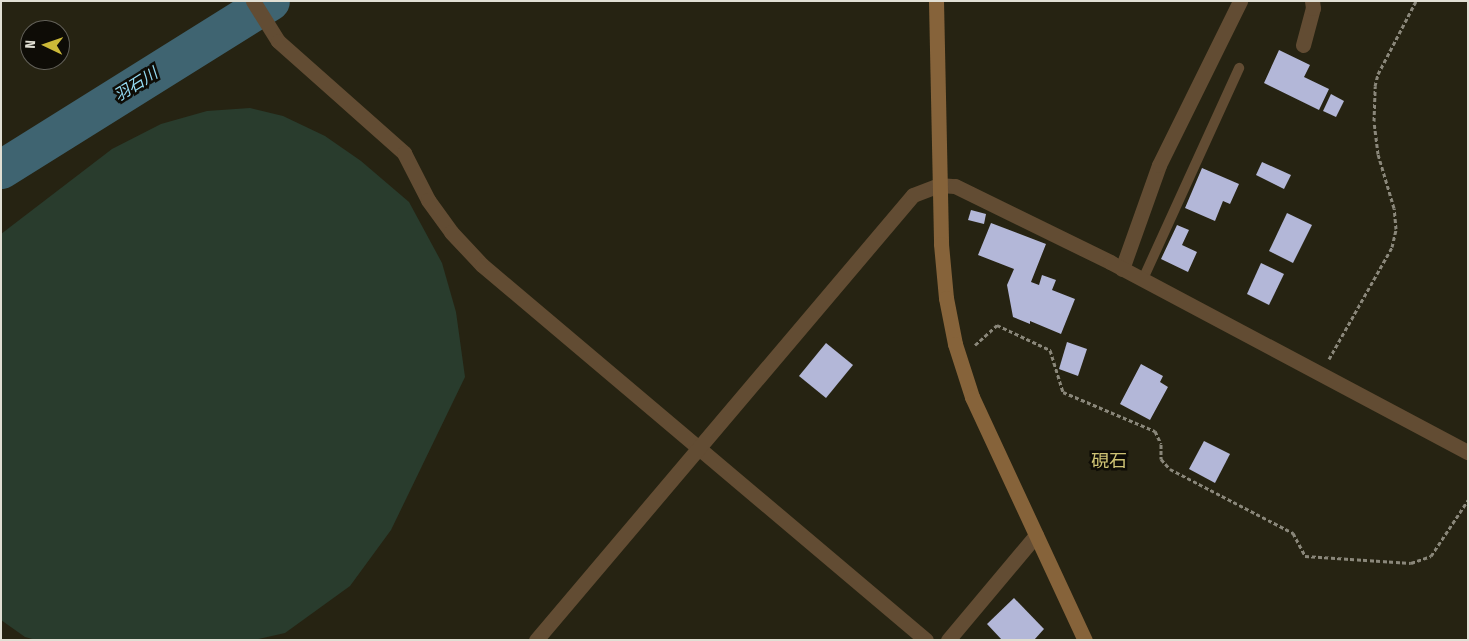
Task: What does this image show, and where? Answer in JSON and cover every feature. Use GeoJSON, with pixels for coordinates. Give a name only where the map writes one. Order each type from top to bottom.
{"type":"FeatureCollection","features":[{"type":"Feature","properties":{"kind":"street"},"geometry":{"type":"LineString","coordinates":[[253,1],[278,41],[404,153],[428,200],[451,232],[482,265],[926,640]]}},
{"type":"Feature","properties":{"kind":"street"},"geometry":{"type":"LineString","coordinates":[[936,1],[941,244],[946,298],[960,359],[972,397],[1085,640]]}},
{"type":"Feature","properties":{"kind":"street"},"geometry":{"type":"LineString","coordinates":[[1122,269],[1159,165],[1240,1]]}},
{"type":"Feature","properties":{"kind":"street"},"geometry":{"type":"LineString","coordinates":[[1304,45],[1313,8],[1312,1]]}},
{"type":"Feature","properties":{"kind":"street"},"geometry":{"type":"LineString","coordinates":[[536,640],[913,194],[939,185],[955,186],[1122,269],[1468,452]]}},
{"type":"Feature","properties":{"kind":"street"},"geometry":{"type":"LineString","coordinates":[[948,640],[1036,535]]}},
{"type":"Feature","properties":{"kind":"lane"},"geometry":{"type":"LineString","coordinates":[[1143,280],[1239,68]]}},
{"type":"Feature","properties":{"kind":"path"},"geometry":{"type":"LineString","coordinates":[[1321,373],[1392,247],[1396,229],[1394,208],[1378,154],[1374,122],[1375,86],[1378,74],[1416,1]]}},
{"type":"Feature","properties":{"kind":"path"},"geometry":{"type":"LineString","coordinates":[[960,359],[997,325],[1050,350],[1063,392],[1155,432],[1161,444],[1161,459],[1170,469],[1293,533],[1305,556],[1411,564],[1431,556],[1468,500]]}},
{"type":"Feature","properties":{"kind":"green space"},"geometry":{"type":"Polygon","coordinates":[[[250,108],[283,116],[325,136],[361,161],[409,202],[442,263],[456,312],[465,377],[391,530],[350,586],[285,633],[254,640],[36,640],[25,637],[1,620],[1,234],[112,149],[161,124],[207,111],[250,108]]]}},
{"type":"Feature","properties":{"kind":"building"},"geometry":{"type":"Polygon","coordinates":[[[1279,50],[1310,65],[1304,77],[1329,89],[1319,110],[1264,83],[1279,50]]]}},
{"type":"Feature","properties":{"kind":"building"},"geometry":{"type":"Polygon","coordinates":[[[1331,94],[1344,101],[1336,117],[1323,111],[1331,94]]]}},
{"type":"Feature","properties":{"kind":"building"},"geometry":{"type":"Polygon","coordinates":[[[1262,162],[1291,175],[1284,189],[1256,175],[1262,162]]]}},
{"type":"Feature","properties":{"kind":"building"},"geometry":{"type":"Polygon","coordinates":[[[1202,168],[1239,184],[1230,204],[1223,201],[1215,221],[1185,208],[1202,168]]]}},
{"type":"Feature","properties":{"kind":"building"},"geometry":{"type":"Polygon","coordinates":[[[971,210],[986,214],[984,224],[968,220],[971,210]]]}},
{"type":"Feature","properties":{"kind":"building"},"geometry":{"type":"Polygon","coordinates":[[[1287,213],[1312,225],[1293,263],[1269,251],[1287,213]]]}},
{"type":"Feature","properties":{"kind":"building"},"geometry":{"type":"Polygon","coordinates":[[[991,223],[1046,244],[1031,282],[1039,285],[1042,275],[1056,280],[1052,290],[1075,299],[1061,334],[1030,321],[1030,324],[1013,317],[1007,285],[1014,269],[978,255],[991,223]]]}},
{"type":"Feature","properties":{"kind":"building"},"geometry":{"type":"Polygon","coordinates":[[[1177,225],[1189,230],[1182,245],[1197,252],[1188,272],[1161,259],[1177,225]]]}},
{"type":"Feature","properties":{"kind":"building"},"geometry":{"type":"Polygon","coordinates":[[[1261,263],[1284,274],[1269,305],[1247,294],[1261,263]]]}},
{"type":"Feature","properties":{"kind":"building"},"geometry":{"type":"Polygon","coordinates":[[[1067,342],[1087,349],[1078,376],[1059,369],[1067,342]]]}},
{"type":"Feature","properties":{"kind":"building"},"geometry":{"type":"Polygon","coordinates":[[[826,343],[853,365],[826,398],[799,376],[826,343]]]}},
{"type":"Feature","properties":{"kind":"building"},"geometry":{"type":"Polygon","coordinates":[[[1141,364],[1163,376],[1160,382],[1168,387],[1150,420],[1120,404],[1141,364]]]}},
{"type":"Feature","properties":{"kind":"building"},"geometry":{"type":"Polygon","coordinates":[[[1204,441],[1230,454],[1215,483],[1189,469],[1204,441]]]}},
{"type":"Feature","properties":{"kind":"building"},"geometry":{"type":"Polygon","coordinates":[[[1014,598],[1044,629],[1034,640],[1002,640],[987,624],[1014,598]]]}},
{"type":"Feature","properties":{"kind":"waterway","name":"羽石川"},"geometry":{"type":"LineString","coordinates":[[1,169],[270,1]]}},
{"type":"Feature","properties":{"kind":"district","name":"硯石"},"geometry":{"type":"Point","coordinates":[1109,461]}}]}
